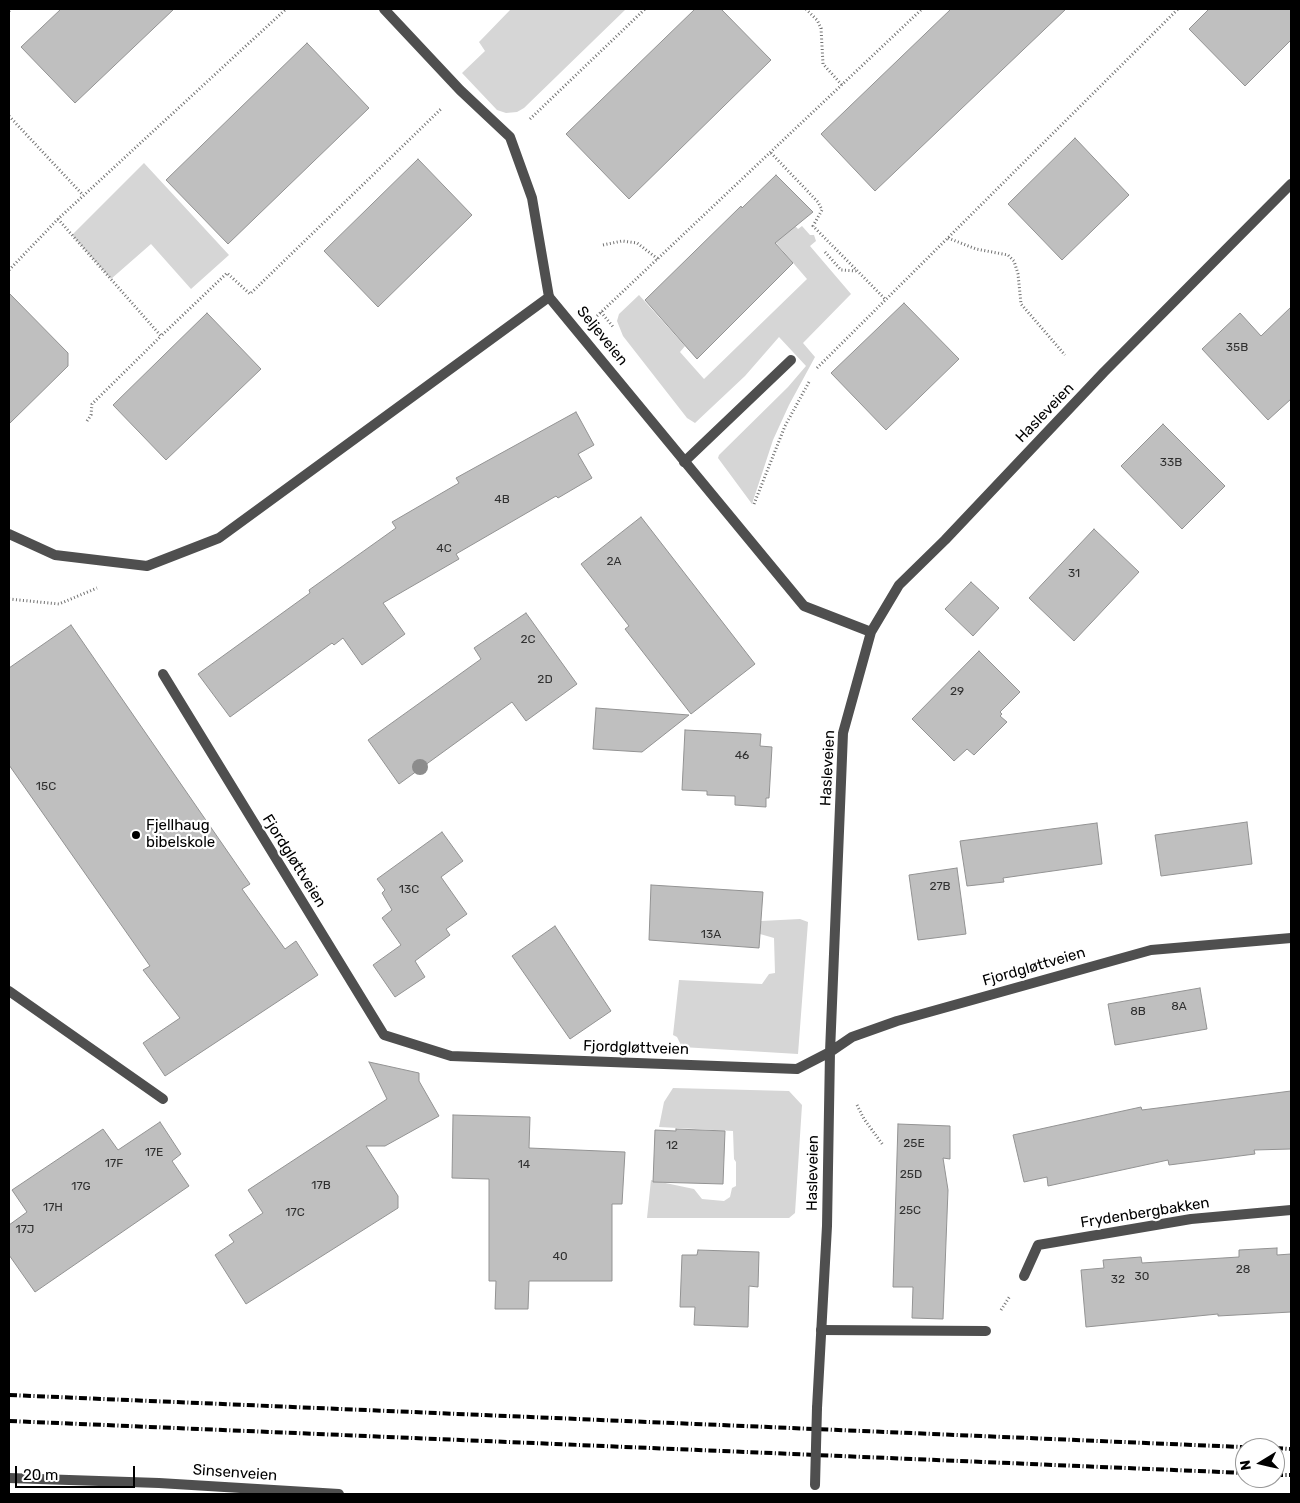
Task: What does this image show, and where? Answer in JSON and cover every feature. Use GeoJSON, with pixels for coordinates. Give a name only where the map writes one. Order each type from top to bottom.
{"type":"FeatureCollection","features":[{"type":"Feature","properties":{"kind":"street"},"geometry":{"type":"LineString","coordinates":[[9,534],[55,555],[147,566],[219,538],[550,297],[532,198],[510,137],[460,90],[384,9]]}},
{"type":"Feature","properties":{"kind":"street","name":"Hasleveien"},"geometry":{"type":"LineString","coordinates":[[814,1490],[827,1226],[830,1052],[843,733],[871,632],[899,585],[945,540],[1104,372],[1291,184]]}},
{"type":"Feature","properties":{"kind":"street","name":"Seljeveien"},"geometry":{"type":"LineString","coordinates":[[550,297],[742,534],[804,606],[871,632]]}},
{"type":"Feature","properties":{"kind":"street"},"geometry":{"type":"LineString","coordinates":[[684,462],[791,360]]}},
{"type":"Feature","properties":{"kind":"street","name":"Fjordgløttveien"},"geometry":{"type":"LineString","coordinates":[[163,674],[384,1035],[450,1056],[797,1069],[830,1052],[852,1037],[897,1021],[1151,950],[1291,938]]}},
{"type":"Feature","properties":{"kind":"street"},"geometry":{"type":"LineString","coordinates":[[9,991],[163,1099]]}},
{"type":"Feature","properties":{"kind":"street","name":"Frydenbergbakken"},"geometry":{"type":"LineString","coordinates":[[1024,1276],[1038,1245],[1191,1220],[1291,1210]]}},
{"type":"Feature","properties":{"kind":"street"},"geometry":{"type":"LineString","coordinates":[[821,1330],[986,1331]]}},
{"type":"Feature","properties":{"kind":"street","name":"Sinsenveien"},"geometry":{"type":"LineString","coordinates":[[9,1478],[159,1483],[339,1494]]}},
{"type":"Feature","properties":{"kind":"path"},"geometry":{"type":"LineString","coordinates":[[9,270],[58,219],[286,9]]}},
{"type":"Feature","properties":{"kind":"path"},"geometry":{"type":"LineString","coordinates":[[510,137],[645,9]]}},
{"type":"Feature","properties":{"kind":"path"},"geometry":{"type":"LineString","coordinates":[[806,9],[817,20],[821,28],[823,64],[842,85]]}},
{"type":"Feature","properties":{"kind":"path"},"geometry":{"type":"LineString","coordinates":[[580,332],[922,9]]}},
{"type":"Feature","properties":{"kind":"path"},"geometry":{"type":"LineString","coordinates":[[816,369],[1178,9]]}},
{"type":"Feature","properties":{"kind":"path"},"geometry":{"type":"LineString","coordinates":[[87,421],[91,415],[92,404],[227,273],[250,294],[460,90]]}},
{"type":"Feature","properties":{"kind":"path"},"geometry":{"type":"LineString","coordinates":[[9,116],[84,195]]}},
{"type":"Feature","properties":{"kind":"path"},"geometry":{"type":"LineString","coordinates":[[771,153],[818,202],[822,210],[813,226],[886,300]]}},
{"type":"Feature","properties":{"kind":"path"},"geometry":{"type":"LineString","coordinates":[[58,219],[161,336]]}},
{"type":"Feature","properties":{"kind":"path"},"geometry":{"type":"LineString","coordinates":[[948,238],[976,249],[1008,255],[1014,261],[1018,274],[1021,304],[1064,355]]}},
{"type":"Feature","properties":{"kind":"path"},"geometry":{"type":"LineString","coordinates":[[603,245],[622,242],[637,243],[658,259]]}},
{"type":"Feature","properties":{"kind":"path"},"geometry":{"type":"LineString","coordinates":[[825,252],[841,270],[858,271]]}},
{"type":"Feature","properties":{"kind":"path"},"geometry":{"type":"LineString","coordinates":[[601,312],[614,328]]}},
{"type":"Feature","properties":{"kind":"path"},"geometry":{"type":"LineString","coordinates":[[742,534],[785,426],[811,377]]}},
{"type":"Feature","properties":{"kind":"path"},"geometry":{"type":"LineString","coordinates":[[9,599],[59,604],[103,585]]}},
{"type":"Feature","properties":{"kind":"path"},"geometry":{"type":"LineString","coordinates":[[857,1101],[858,1108],[883,1145]]}},
{"type":"Feature","properties":{"kind":"path"},"geometry":{"type":"LineString","coordinates":[[986,1331],[1024,1276]]}},
{"type":"Feature","properties":{"kind":"shaded area"},"geometry":{"type":"Polygon","coordinates":[[[511,9],[626,9],[524,108],[517,112],[506,113],[497,110],[462,73],[485,51],[479,42],[511,9]]]}},
{"type":"Feature","properties":{"kind":"shaded area"},"geometry":{"type":"Polygon","coordinates":[[[144,163],[229,255],[191,289],[151,244],[111,279],[72,235],[144,163]]]}},
{"type":"Feature","properties":{"kind":"shaded area"},"geometry":{"type":"Polygon","coordinates":[[[761,190],[798,229],[802,226],[810,235],[814,235],[816,241],[810,246],[851,294],[803,343],[815,357],[789,405],[773,440],[752,504],[718,458],[719,455],[788,387],[806,366],[779,337],[745,376],[695,423],[687,418],[623,336],[617,321],[619,314],[639,295],[685,346],[680,352],[704,379],[807,279],[745,207],[761,190]]]}},
{"type":"Feature","properties":{"kind":"shaded area"},"geometry":{"type":"Polygon","coordinates":[[[800,919],[808,922],[798,1054],[682,1047],[677,1037],[673,1035],[679,980],[762,984],[769,974],[775,973],[774,938],[760,934],[761,921],[800,919]]]}},
{"type":"Feature","properties":{"kind":"shaded area"},"geometry":{"type":"Polygon","coordinates":[[[673,1088],[789,1091],[802,1105],[795,1213],[789,1218],[647,1218],[651,1180],[694,1189],[702,1199],[724,1201],[730,1197],[732,1188],[736,1186],[733,1131],[659,1127],[664,1102],[673,1088]]]}},
{"type":"Feature","properties":{"kind":"building"},"geometry":{"type":"Polygon","coordinates":[[[61,9],[174,9],[75,103],[21,47],[61,9]]]}},
{"type":"Feature","properties":{"kind":"building"},"geometry":{"type":"Polygon","coordinates":[[[695,9],[721,9],[771,60],[629,199],[566,134],[695,9]]]}},
{"type":"Feature","properties":{"kind":"building"},"geometry":{"type":"Polygon","coordinates":[[[951,9],[1066,9],[875,191],[821,134],[951,9]]]}},
{"type":"Feature","properties":{"kind":"building"},"geometry":{"type":"Polygon","coordinates":[[[1209,9],[1291,9],[1291,40],[1245,86],[1189,29],[1209,9]]]}},
{"type":"Feature","properties":{"kind":"building"},"geometry":{"type":"Polygon","coordinates":[[[307,43],[369,108],[228,244],[166,180],[307,43]]]}},
{"type":"Feature","properties":{"kind":"building"},"geometry":{"type":"Polygon","coordinates":[[[1075,138],[1129,195],[1062,260],[1008,204],[1075,138]]]}},
{"type":"Feature","properties":{"kind":"building"},"geometry":{"type":"Polygon","coordinates":[[[418,159],[472,215],[378,307],[324,251],[418,159]]]}},
{"type":"Feature","properties":{"kind":"building"},"geometry":{"type":"Polygon","coordinates":[[[776,175],[813,212],[775,243],[793,263],[697,359],[645,300],[741,206],[742,208],[776,175]]]}},
{"type":"Feature","properties":{"kind":"building"},"geometry":{"type":"Polygon","coordinates":[[[9,293],[68,353],[68,366],[9,424],[9,293]]]}},
{"type":"Feature","properties":{"kind":"building"},"geometry":{"type":"Polygon","coordinates":[[[904,303],[959,359],[886,430],[831,373],[904,303]]]}},
{"type":"Feature","properties":{"kind":"building"},"geometry":{"type":"Polygon","coordinates":[[[1291,307],[1291,399],[1268,420],[1202,349],[1240,313],[1261,336],[1291,307]]]}},
{"type":"Feature","properties":{"kind":"building"},"geometry":{"type":"Polygon","coordinates":[[[207,313],[261,369],[166,460],[113,405],[207,313]]]}},
{"type":"Feature","properties":{"kind":"building"},"geometry":{"type":"Polygon","coordinates":[[[576,412],[594,445],[578,454],[592,478],[558,498],[556,496],[456,554],[459,559],[383,603],[405,634],[362,665],[343,638],[334,645],[332,643],[230,717],[198,674],[310,593],[309,590],[396,528],[392,522],[459,483],[456,478],[576,412]]]}},
{"type":"Feature","properties":{"kind":"building"},"geometry":{"type":"Polygon","coordinates":[[[1163,424],[1225,486],[1182,529],[1121,466],[1163,424]]]}},
{"type":"Feature","properties":{"kind":"building"},"geometry":{"type":"Polygon","coordinates":[[[641,517],[755,664],[691,714],[625,629],[629,626],[581,564],[641,517]]]}},
{"type":"Feature","properties":{"kind":"building"},"geometry":{"type":"Polygon","coordinates":[[[1094,529],[1139,572],[1074,641],[1029,598],[1094,529]]]}},
{"type":"Feature","properties":{"kind":"building"},"geometry":{"type":"Polygon","coordinates":[[[971,582],[999,608],[973,636],[945,609],[971,582]]]}},
{"type":"Feature","properties":{"kind":"building"},"geometry":{"type":"Polygon","coordinates":[[[526,613],[577,684],[526,721],[512,702],[399,784],[368,740],[481,659],[474,648],[526,613]]]}},
{"type":"Feature","properties":{"kind":"building"},"geometry":{"type":"Polygon","coordinates":[[[71,625],[250,884],[242,889],[285,949],[296,941],[318,975],[165,1076],[143,1043],[180,1018],[143,970],[150,966],[9,765],[9,668],[71,625]]]}},
{"type":"Feature","properties":{"kind":"building"},"geometry":{"type":"Polygon","coordinates":[[[979,651],[1020,692],[1000,712],[1002,714],[1000,716],[1007,722],[974,755],[967,749],[954,761],[912,719],[979,651]]]}},
{"type":"Feature","properties":{"kind":"building"},"geometry":{"type":"Polygon","coordinates":[[[596,708],[689,715],[642,752],[593,749],[596,708]]]}},
{"type":"Feature","properties":{"kind":"building"},"geometry":{"type":"Polygon","coordinates":[[[685,730],[761,734],[760,746],[772,747],[769,798],[766,798],[766,807],[735,805],[735,796],[707,795],[707,791],[682,790],[685,730]]]}},
{"type":"Feature","properties":{"kind":"building"},"geometry":{"type":"Polygon","coordinates":[[[1247,822],[1252,864],[1161,876],[1155,835],[1247,822]]]}},
{"type":"Feature","properties":{"kind":"building"},"geometry":{"type":"Polygon","coordinates":[[[1097,823],[1102,864],[1003,878],[1004,882],[967,886],[960,841],[1097,823]]]}},
{"type":"Feature","properties":{"kind":"building"},"geometry":{"type":"Polygon","coordinates":[[[442,832],[463,861],[441,877],[467,914],[446,929],[450,935],[415,961],[425,977],[395,997],[373,965],[401,945],[382,918],[392,910],[382,893],[385,890],[377,879],[442,832]]]}},
{"type":"Feature","properties":{"kind":"building"},"geometry":{"type":"Polygon","coordinates":[[[957,868],[966,934],[918,940],[909,875],[957,868]]]}},
{"type":"Feature","properties":{"kind":"building"},"geometry":{"type":"Polygon","coordinates":[[[651,885],[763,892],[759,948],[649,940],[651,885]]]}},
{"type":"Feature","properties":{"kind":"building"},"geometry":{"type":"Polygon","coordinates":[[[555,926],[611,1011],[570,1039],[512,956],[555,926]]]}},
{"type":"Feature","properties":{"kind":"building"},"geometry":{"type":"Polygon","coordinates":[[[1200,988],[1207,1029],[1115,1045],[1108,1004],[1200,988]]]}},
{"type":"Feature","properties":{"kind":"building"},"geometry":{"type":"Polygon","coordinates":[[[369,1062],[419,1073],[419,1081],[439,1116],[385,1146],[366,1146],[398,1196],[398,1208],[246,1304],[215,1255],[234,1242],[229,1235],[263,1213],[248,1190],[387,1099],[369,1062]]]}},
{"type":"Feature","properties":{"kind":"building"},"geometry":{"type":"Polygon","coordinates":[[[1291,1091],[1291,1149],[1254,1150],[1255,1154],[1169,1165],[1168,1160],[1048,1186],[1047,1177],[1024,1182],[1013,1135],[1141,1107],[1142,1110],[1291,1091]]]}},
{"type":"Feature","properties":{"kind":"building"},"geometry":{"type":"Polygon","coordinates":[[[453,1115],[530,1117],[529,1148],[625,1152],[622,1204],[612,1204],[612,1281],[529,1281],[528,1309],[495,1309],[496,1281],[489,1281],[489,1179],[452,1178],[453,1115]]]}},
{"type":"Feature","properties":{"kind":"building"},"geometry":{"type":"Polygon","coordinates":[[[160,1122],[181,1154],[172,1161],[189,1186],[35,1292],[9,1255],[9,1225],[27,1212],[12,1190],[103,1129],[118,1150],[160,1122]]]}},
{"type":"Feature","properties":{"kind":"building"},"geometry":{"type":"Polygon","coordinates":[[[898,1124],[950,1126],[950,1159],[943,1158],[948,1190],[943,1319],[912,1318],[913,1287],[893,1287],[898,1124]]]}},
{"type":"Feature","properties":{"kind":"building"},"geometry":{"type":"Polygon","coordinates":[[[676,1129],[725,1131],[723,1184],[653,1182],[655,1130],[676,1131],[676,1129]]]}},
{"type":"Feature","properties":{"kind":"building"},"geometry":{"type":"Polygon","coordinates":[[[1277,1248],[1277,1255],[1291,1254],[1291,1312],[1218,1316],[1218,1314],[1086,1327],[1081,1270],[1104,1268],[1103,1260],[1141,1257],[1142,1263],[1239,1257],[1239,1250],[1277,1248]]]}},
{"type":"Feature","properties":{"kind":"building"},"geometry":{"type":"Polygon","coordinates":[[[698,1250],[759,1252],[758,1287],[749,1286],[748,1327],[694,1325],[695,1307],[680,1307],[682,1255],[697,1255],[698,1250]]]}},
{"type":"Feature","properties":{"kind":"railway"},"geometry":{"type":"LineString","coordinates":[[9,1395],[1235,1447]]}},
{"type":"Feature","properties":{"kind":"railway"},"geometry":{"type":"LineString","coordinates":[[9,1421],[1235,1473]]}},
{"type":"Feature","properties":{"kind":"railway"},"geometry":{"type":"LineString","coordinates":[[1285,1449],[1291,1449]]}},
{"type":"Feature","properties":{"kind":"railway"},"geometry":{"type":"LineString","coordinates":[[1285,1475],[1291,1475]]}},
{"type":"Feature","properties":{"kind":"place","name":"Fjellhaug bibelskole"},"geometry":{"type":"Point","coordinates":[136,835]}}]}
